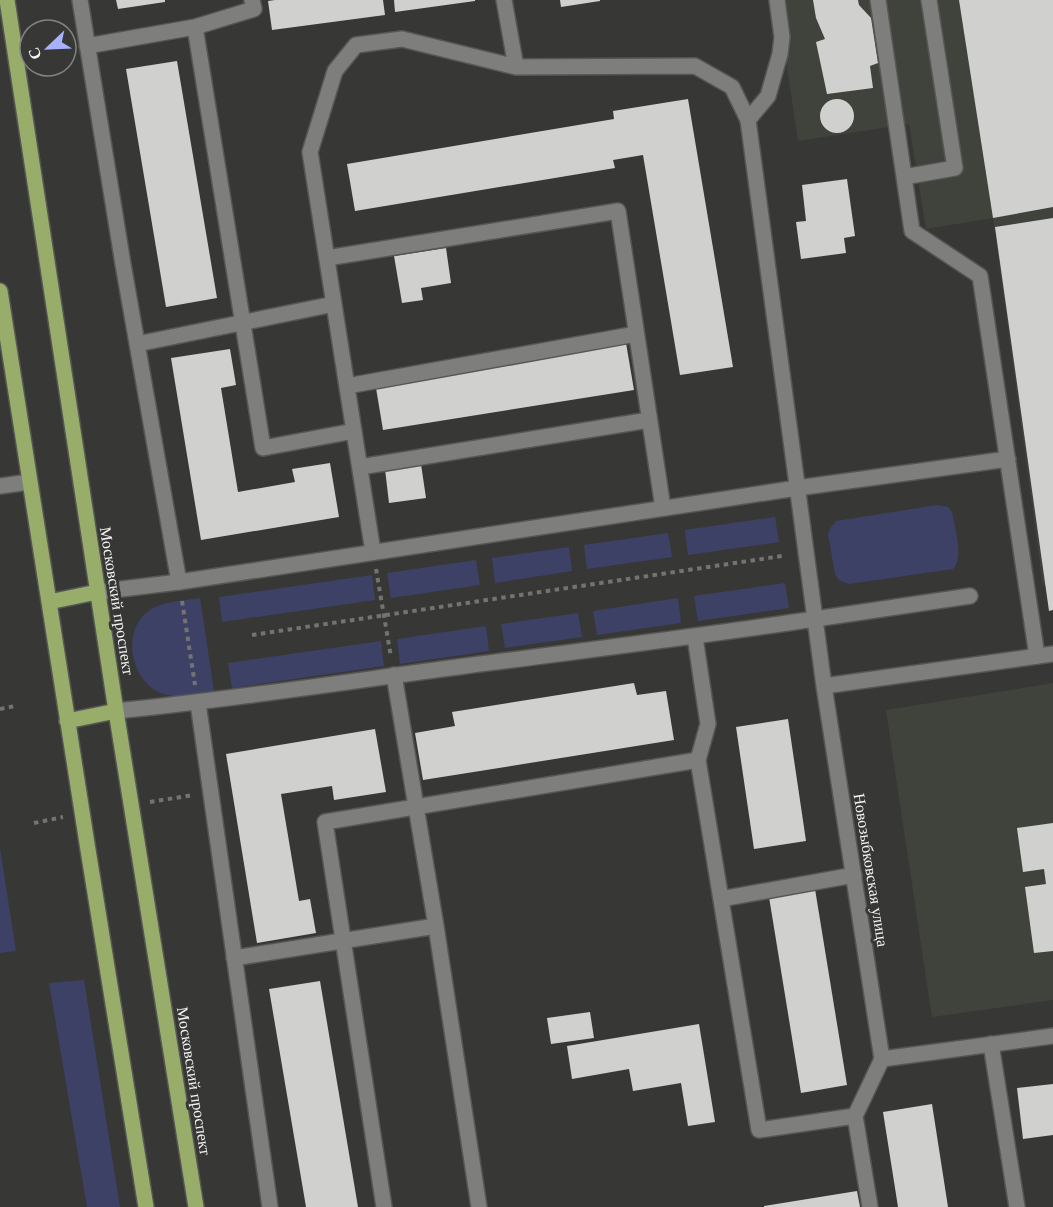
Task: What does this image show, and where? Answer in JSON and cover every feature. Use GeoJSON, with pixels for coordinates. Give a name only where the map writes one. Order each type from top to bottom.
{"type":"FeatureCollection","features":[{"type":"Feature","properties":{"kind":"main road","name":"Московский проспект"},"geometry":{"type":"LineString","coordinates":[[7,0],[97,592],[196,1207]]}},
{"type":"Feature","properties":{"kind":"main road"},"geometry":{"type":"LineString","coordinates":[[0,291],[146,1207]]}},
{"type":"Feature","properties":{"kind":"main road"},"geometry":{"type":"LineString","coordinates":[[49,602],[97,592]]}},
{"type":"Feature","properties":{"kind":"main road"},"geometry":{"type":"LineString","coordinates":[[67,721],[116,711]]}},
{"type":"Feature","properties":{"kind":"street"},"geometry":{"type":"LineString","coordinates":[[80,0],[179,582]]}},
{"type":"Feature","properties":{"kind":"street"},"geometry":{"type":"LineString","coordinates":[[87,46],[195,27],[254,9],[252,0]]}},
{"type":"Feature","properties":{"kind":"street"},"geometry":{"type":"LineString","coordinates":[[504,0],[516,67]]}},
{"type":"Feature","properties":{"kind":"street"},"geometry":{"type":"LineString","coordinates":[[748,120],[768,96],[780,54],[782,37],[777,0]]}},
{"type":"Feature","properties":{"kind":"street"},"geometry":{"type":"LineString","coordinates":[[878,0],[912,231],[980,276],[1037,656]]}},
{"type":"Feature","properties":{"kind":"street"},"geometry":{"type":"LineString","coordinates":[[904,177],[955,168],[929,0]]}},
{"type":"Feature","properties":{"kind":"street"},"geometry":{"type":"LineString","coordinates":[[195,27],[263,448],[354,431]]}},
{"type":"Feature","properties":{"kind":"street","name":"Новозыбковская улица"},"geometry":{"type":"LineString","coordinates":[[373,552],[310,152],[335,71],[356,45],[402,39],[516,67],[695,66],[732,87],[748,120],[824,686],[882,1059]]}},
{"type":"Feature","properties":{"kind":"street"},"geometry":{"type":"LineString","coordinates":[[327,258],[618,211],[663,508]]}},
{"type":"Feature","properties":{"kind":"street"},"geometry":{"type":"LineString","coordinates":[[137,344],[334,304]]}},
{"type":"Feature","properties":{"kind":"street"},"geometry":{"type":"LineString","coordinates":[[347,386],[636,333]]}},
{"type":"Feature","properties":{"kind":"street"},"geometry":{"type":"LineString","coordinates":[[360,467],[650,420]]}},
{"type":"Feature","properties":{"kind":"street"},"geometry":{"type":"LineString","coordinates":[[97,592],[179,582],[797,488],[1008,459]]}},
{"type":"Feature","properties":{"kind":"street"},"geometry":{"type":"LineString","coordinates":[[0,486],[29,482]]}},
{"type":"Feature","properties":{"kind":"street"},"geometry":{"type":"LineString","coordinates":[[116,711],[198,703],[394,675],[695,637],[970,596]]}},
{"type":"Feature","properties":{"kind":"street"},"geometry":{"type":"LineString","coordinates":[[695,637],[708,724],[698,760],[759,1130],[855,1116]]}},
{"type":"Feature","properties":{"kind":"street"},"geometry":{"type":"LineString","coordinates":[[824,686],[1053,654]]}},
{"type":"Feature","properties":{"kind":"street"},"geometry":{"type":"LineString","coordinates":[[394,675],[436,926],[478,1207]]}},
{"type":"Feature","properties":{"kind":"street"},"geometry":{"type":"LineString","coordinates":[[198,703],[270,1207]]}},
{"type":"Feature","properties":{"kind":"street"},"geometry":{"type":"LineString","coordinates":[[384,1207],[326,822],[698,760]]}},
{"type":"Feature","properties":{"kind":"street"},"geometry":{"type":"LineString","coordinates":[[721,899],[854,875]]}},
{"type":"Feature","properties":{"kind":"street"},"geometry":{"type":"LineString","coordinates":[[234,957],[436,926]]}},
{"type":"Feature","properties":{"kind":"street"},"geometry":{"type":"LineString","coordinates":[[870,1207],[855,1116],[882,1059],[1053,1036]]}},
{"type":"Feature","properties":{"kind":"street"},"geometry":{"type":"LineString","coordinates":[[991,1044],[1017,1207]]}},
{"type":"Feature","properties":{"kind":"path"},"geometry":{"type":"LineString","coordinates":[[373,552],[394,675]]}},
{"type":"Feature","properties":{"kind":"path"},"geometry":{"type":"LineString","coordinates":[[252,635],[782,556]]}},
{"type":"Feature","properties":{"kind":"path"},"geometry":{"type":"LineString","coordinates":[[179,582],[198,703]]}},
{"type":"Feature","properties":{"kind":"path"},"geometry":{"type":"LineString","coordinates":[[0,709],[15,706]]}},
{"type":"Feature","properties":{"kind":"shaded area"},"geometry":{"type":"Polygon","coordinates":[[[777,0],[1053,0],[1053,584],[1043,585],[993,218],[926,229],[909,124],[798,141],[777,0]]]}},
{"type":"Feature","properties":{"kind":"shaded area"},"geometry":{"type":"Polygon","coordinates":[[[937,505],[948,507],[952,512],[958,550],[953,569],[849,584],[839,580],[835,574],[828,534],[836,521],[937,505]]]}},
{"type":"Feature","properties":{"kind":"shaded area"},"geometry":{"type":"Polygon","coordinates":[[[775,517],[779,542],[688,555],[685,530],[775,517]]]}},
{"type":"Feature","properties":{"kind":"shaded area"},"geometry":{"type":"Polygon","coordinates":[[[668,533],[672,557],[587,569],[584,545],[668,533]]]}},
{"type":"Feature","properties":{"kind":"shaded area"},"geometry":{"type":"Polygon","coordinates":[[[569,547],[572,571],[495,583],[492,558],[569,547]]]}},
{"type":"Feature","properties":{"kind":"shaded area"},"geometry":{"type":"Polygon","coordinates":[[[476,560],[480,585],[391,598],[387,573],[476,560]]]}},
{"type":"Feature","properties":{"kind":"shaded area"},"geometry":{"type":"Polygon","coordinates":[[[372,575],[375,600],[222,622],[219,597],[372,575]]]}},
{"type":"Feature","properties":{"kind":"shaded area"},"geometry":{"type":"Polygon","coordinates":[[[785,583],[789,608],[698,621],[694,596],[785,583]]]}},
{"type":"Feature","properties":{"kind":"shaded area"},"geometry":{"type":"Polygon","coordinates":[[[200,598],[214,691],[179,696],[156,691],[146,683],[134,660],[133,635],[138,623],[146,613],[158,606],[200,598]]]}},
{"type":"Feature","properties":{"kind":"shaded area"},"geometry":{"type":"Polygon","coordinates":[[[678,598],[681,623],[597,635],[593,611],[678,598]]]}},
{"type":"Feature","properties":{"kind":"shaded area"},"geometry":{"type":"Polygon","coordinates":[[[578,613],[582,637],[505,648],[501,624],[578,613]]]}},
{"type":"Feature","properties":{"kind":"shaded area"},"geometry":{"type":"Polygon","coordinates":[[[486,626],[489,651],[400,664],[397,639],[486,626]]]}},
{"type":"Feature","properties":{"kind":"shaded area"},"geometry":{"type":"Polygon","coordinates":[[[381,641],[384,666],[232,688],[228,663],[381,641]]]}},
{"type":"Feature","properties":{"kind":"shaded area"},"geometry":{"type":"Polygon","coordinates":[[[1053,683],[1053,1000],[932,1017],[886,710],[1053,683]]]}},
{"type":"Feature","properties":{"kind":"shaded area"},"geometry":{"type":"Polygon","coordinates":[[[0,848],[16,951],[0,953],[0,848]]]}},
{"type":"Feature","properties":{"kind":"shaded area"},"geometry":{"type":"Polygon","coordinates":[[[84,980],[120,1207],[87,1207],[49,983],[84,980]]]}},
{"type":"Feature","properties":{"kind":"building"},"geometry":{"type":"Polygon","coordinates":[[[116,0],[165,0],[165,2],[118,9],[116,0]]]}},
{"type":"Feature","properties":{"kind":"building"},"geometry":{"type":"Polygon","coordinates":[[[383,0],[385,15],[272,30],[268,1],[383,0]]]}},
{"type":"Feature","properties":{"kind":"building"},"geometry":{"type":"Polygon","coordinates":[[[394,0],[475,0],[475,1],[395,12],[394,0]]]}},
{"type":"Feature","properties":{"kind":"building"},"geometry":{"type":"Polygon","coordinates":[[[560,0],[600,0],[600,1],[561,7],[560,0]]]}},
{"type":"Feature","properties":{"kind":"building"},"geometry":{"type":"Polygon","coordinates":[[[813,0],[858,0],[859,5],[871,18],[878,63],[870,66],[873,88],[827,94],[816,42],[825,39],[816,18],[813,0]]]}},
{"type":"Feature","properties":{"kind":"building"},"geometry":{"type":"Polygon","coordinates":[[[959,0],[1053,0],[1053,207],[993,218],[959,0]]]}},
{"type":"Feature","properties":{"kind":"building"},"geometry":{"type":"Polygon","coordinates":[[[177,61],[217,298],[166,307],[126,69],[177,61]]]}},
{"type":"Feature","properties":{"kind":"building"},"geometry":{"type":"Polygon","coordinates":[[[688,99],[733,367],[680,375],[643,155],[613,160],[615,168],[355,211],[347,164],[614,119],[613,111],[688,99]]]}},
{"type":"Feature","properties":{"kind":"building"},"geometry":{"type":"Polygon","coordinates":[[[837,99],[849,104],[854,116],[849,128],[837,133],[825,128],[820,116],[825,104],[837,99]]]}},
{"type":"Feature","properties":{"kind":"building"},"geometry":{"type":"Polygon","coordinates":[[[847,179],[855,236],[844,238],[846,253],[801,259],[796,222],[806,221],[802,185],[847,179]]]}},
{"type":"Feature","properties":{"kind":"building"},"geometry":{"type":"Polygon","coordinates":[[[1053,218],[1053,610],[1049,611],[995,227],[1053,218]]]}},
{"type":"Feature","properties":{"kind":"building"},"geometry":{"type":"Polygon","coordinates":[[[446,248],[451,283],[421,288],[423,300],[402,303],[394,256],[446,248]]]}},
{"type":"Feature","properties":{"kind":"building"},"geometry":{"type":"Polygon","coordinates":[[[626,343],[634,390],[383,430],[375,382],[626,343]]]}},
{"type":"Feature","properties":{"kind":"building"},"geometry":{"type":"Polygon","coordinates":[[[230,349],[236,385],[221,388],[238,492],[295,482],[292,469],[330,463],[339,517],[201,540],[171,358],[230,349]]]}},
{"type":"Feature","properties":{"kind":"building"},"geometry":{"type":"Polygon","coordinates":[[[421,464],[426,498],[389,503],[385,469],[421,464]]]}},
{"type":"Feature","properties":{"kind":"building"},"geometry":{"type":"Polygon","coordinates":[[[634,683],[637,695],[666,691],[674,740],[423,780],[415,733],[455,726],[452,712],[634,683]]]}},
{"type":"Feature","properties":{"kind":"building"},"geometry":{"type":"Polygon","coordinates":[[[788,719],[806,841],[754,849],[736,727],[788,719]]]}},
{"type":"Feature","properties":{"kind":"building"},"geometry":{"type":"Polygon","coordinates":[[[375,729],[386,792],[334,800],[332,786],[281,794],[299,901],[310,899],[316,933],[257,943],[226,754],[375,729]]]}},
{"type":"Feature","properties":{"kind":"building"},"geometry":{"type":"Polygon","coordinates":[[[1053,823],[1053,951],[1034,953],[1025,887],[1046,884],[1044,869],[1023,872],[1017,828],[1053,823]]]}},
{"type":"Feature","properties":{"kind":"building"},"geometry":{"type":"Polygon","coordinates":[[[815,889],[847,1085],[801,1093],[769,897],[815,889]]]}},
{"type":"Feature","properties":{"kind":"building"},"geometry":{"type":"Polygon","coordinates":[[[320,981],[358,1207],[306,1207],[269,989],[320,981]]]}},
{"type":"Feature","properties":{"kind":"building"},"geometry":{"type":"Polygon","coordinates":[[[590,1012],[594,1038],[551,1044],[547,1018],[590,1012]]]}},
{"type":"Feature","properties":{"kind":"building"},"geometry":{"type":"Polygon","coordinates":[[[699,1024],[715,1122],[688,1126],[681,1083],[633,1091],[629,1069],[572,1079],[567,1046],[699,1024]]]}},
{"type":"Feature","properties":{"kind":"building"},"geometry":{"type":"Polygon","coordinates":[[[1053,1084],[1053,1135],[1023,1139],[1017,1088],[1053,1084]]]}},
{"type":"Feature","properties":{"kind":"building"},"geometry":{"type":"Polygon","coordinates":[[[932,1104],[948,1207],[898,1207],[883,1112],[932,1104]]]}},
{"type":"Feature","properties":{"kind":"building"},"geometry":{"type":"Polygon","coordinates":[[[857,1191],[860,1207],[764,1207],[764,1206],[857,1191]]]}}]}
